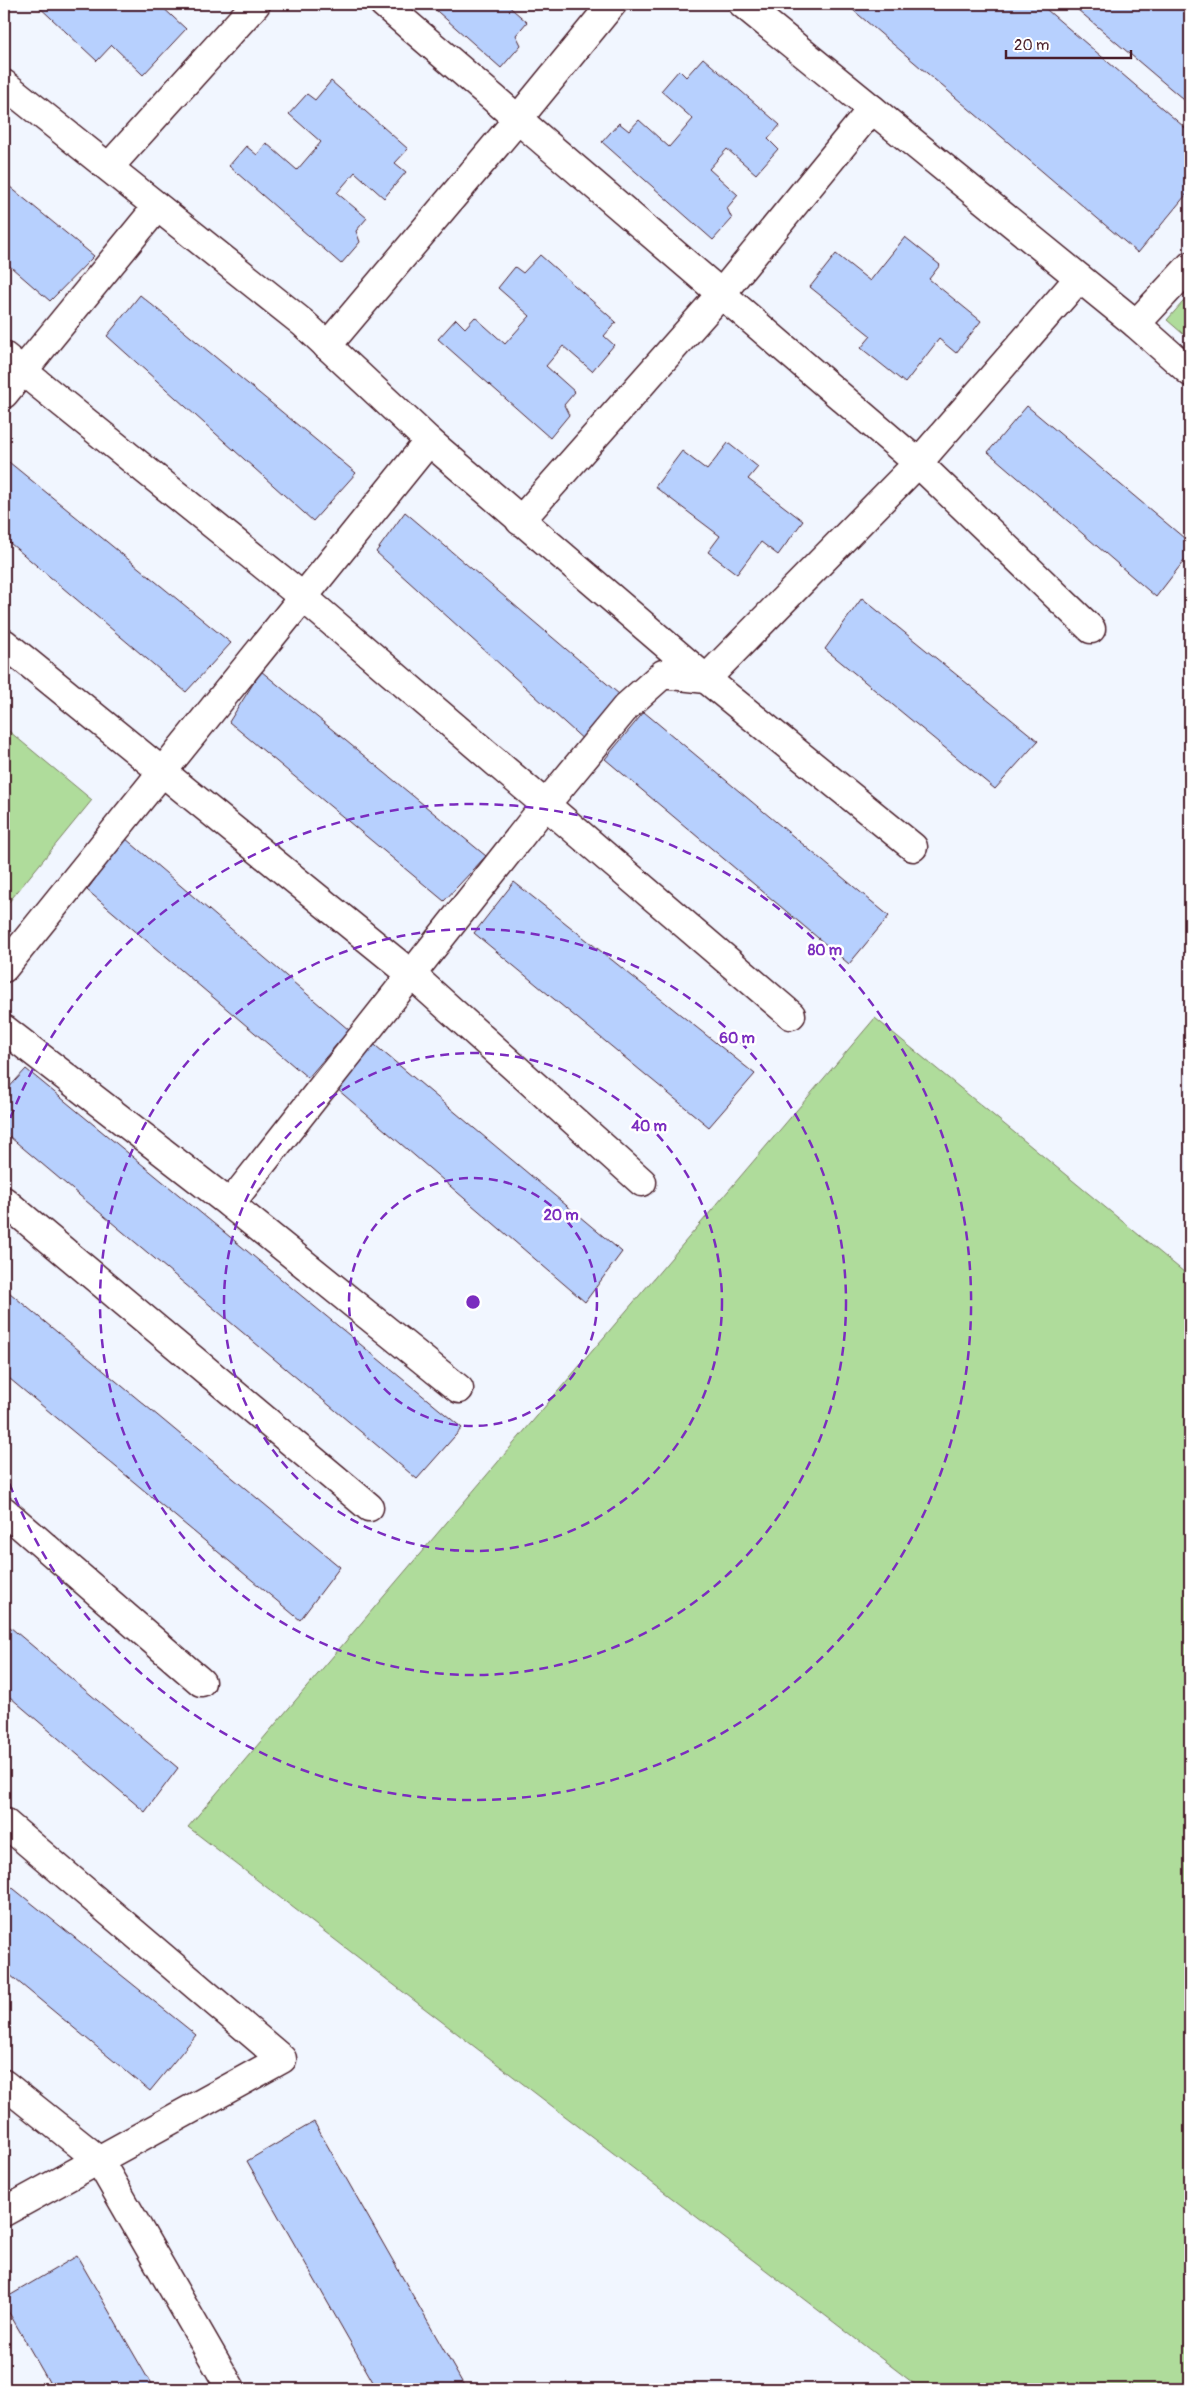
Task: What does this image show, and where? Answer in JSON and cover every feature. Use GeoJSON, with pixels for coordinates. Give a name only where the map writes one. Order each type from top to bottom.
{"type":"FeatureCollection","features":[{"type":"Feature","properties":{"kind":"street"},"geometry":{"type":"LineString","coordinates":[[108,168],[256,4]]}},
{"type":"Feature","properties":{"kind":"street"},"geometry":{"type":"LineString","coordinates":[[384,4],[918,463],[1091,629]]}},
{"type":"Feature","properties":{"kind":"street"},"geometry":{"type":"LineString","coordinates":[[327,346],[612,4]]}},
{"type":"Feature","properties":{"kind":"street"},"geometry":{"type":"LineString","coordinates":[[743,4],[1136,324],[1190,372]]}},
{"type":"Feature","properties":{"kind":"street"},"geometry":{"type":"LineString","coordinates":[[4,84],[303,324],[429,441],[520,521],[706,679],[913,847]]}},
{"type":"Feature","properties":{"kind":"street"},"geometry":{"type":"LineString","coordinates":[[520,521],[721,294],[872,109]]}},
{"type":"Feature","properties":{"kind":"street"},"geometry":{"type":"LineString","coordinates":[[4,394],[13,364],[157,207]]}},
{"type":"Feature","properties":{"kind":"street"},"geometry":{"type":"LineString","coordinates":[[1136,324],[1190,266]]}},
{"type":"Feature","properties":{"kind":"street"},"geometry":{"type":"LineString","coordinates":[[706,679],[918,463],[1079,278]]}},
{"type":"Feature","properties":{"kind":"street"},"geometry":{"type":"LineString","coordinates":[[13,364],[303,597],[791,1015]]}},
{"type":"Feature","properties":{"kind":"street"},"geometry":{"type":"LineString","coordinates":[[4,968],[429,441]]}},
{"type":"Feature","properties":{"kind":"street"},"geometry":{"type":"LineString","coordinates":[[4,643],[161,773],[412,975],[642,1182]]}},
{"type":"Feature","properties":{"kind":"street"},"geometry":{"type":"LineString","coordinates":[[230,1204],[546,804],[626,707],[663,674],[706,679]]}},
{"type":"Feature","properties":{"kind":"street"},"geometry":{"type":"LineString","coordinates":[[4,1029],[230,1204],[459,1389]]}},
{"type":"Feature","properties":{"kind":"street"},"geometry":{"type":"LineString","coordinates":[[4,1201],[369,1507]]}},
{"type":"Feature","properties":{"kind":"street"},"geometry":{"type":"LineString","coordinates":[[4,1511],[201,1682]]}},
{"type":"Feature","properties":{"kind":"street"},"geometry":{"type":"LineString","coordinates":[[4,1822],[282,2059],[4,2212]]}},
{"type":"Feature","properties":{"kind":"street"},"geometry":{"type":"LineString","coordinates":[[4,2084],[99,2160],[231,2389]]}},
{"type":"Feature","properties":{"kind":"green space"},"geometry":{"type":"Polygon","coordinates":[[[1190,294],[1190,340],[1167,320],[1190,294]]]}},
{"type":"Feature","properties":{"kind":"green space"},"geometry":{"type":"Polygon","coordinates":[[[4,727],[92,800],[4,908],[4,727]]]}},
{"type":"Feature","properties":{"kind":"green space"},"geometry":{"type":"Polygon","coordinates":[[[875,1018],[1190,1277],[1190,2389],[921,2389],[188,1827],[875,1018]]]}},
{"type":"Feature","properties":{"kind":"building"},"geometry":{"type":"Polygon","coordinates":[[[36,4],[159,4],[186,29],[143,75],[112,45],[97,61],[36,4]]]}},
{"type":"Feature","properties":{"kind":"building"},"geometry":{"type":"Polygon","coordinates":[[[429,4],[506,4],[527,22],[516,35],[521,45],[501,68],[429,4]]]}},
{"type":"Feature","properties":{"kind":"building"},"geometry":{"type":"Polygon","coordinates":[[[846,4],[1040,4],[1190,132],[1190,190],[1138,253],[846,4]]]}},
{"type":"Feature","properties":{"kind":"building"},"geometry":{"type":"Polygon","coordinates":[[[1071,4],[1190,4],[1190,105],[1071,4]]]}},
{"type":"Feature","properties":{"kind":"building"},"geometry":{"type":"Polygon","coordinates":[[[703,58],[780,125],[768,139],[778,149],[756,174],[727,149],[709,169],[738,195],[727,208],[732,219],[713,240],[602,142],[619,123],[629,131],[639,120],[669,147],[693,119],[661,91],[679,70],[686,77],[703,58]]]}},
{"type":"Feature","properties":{"kind":"building"},"geometry":{"type":"Polygon","coordinates":[[[331,81],[408,149],[395,163],[406,172],[384,198],[355,172],[337,193],[367,218],[356,231],[360,242],[341,264],[229,166],[246,146],[257,155],[266,143],[297,170],[321,142],[289,114],[307,94],[315,100],[331,81]]]}},
{"type":"Feature","properties":{"kind":"building"},"geometry":{"type":"Polygon","coordinates":[[[4,182],[94,256],[50,301],[4,261],[4,182]]]}},
{"type":"Feature","properties":{"kind":"building"},"geometry":{"type":"Polygon","coordinates":[[[905,237],[940,265],[929,279],[981,321],[956,353],[939,339],[905,383],[861,348],[871,336],[810,287],[836,254],[870,281],[905,237]]]}},
{"type":"Feature","properties":{"kind":"building"},"geometry":{"type":"Polygon","coordinates":[[[540,255],[616,322],[604,336],[614,345],[592,371],[563,346],[546,366],[575,392],[564,405],[569,415],[550,438],[438,339],[456,319],[465,328],[475,317],[505,344],[530,316],[498,288],[515,267],[523,273],[540,255]]]}},
{"type":"Feature","properties":{"kind":"building"},"geometry":{"type":"Polygon","coordinates":[[[140,295],[356,473],[313,521],[107,336],[140,295]]]}},
{"type":"Feature","properties":{"kind":"building"},"geometry":{"type":"Polygon","coordinates":[[[1027,406],[1190,543],[1190,553],[1156,597],[988,452],[1027,406]]]}},
{"type":"Feature","properties":{"kind":"building"},"geometry":{"type":"Polygon","coordinates":[[[728,443],[758,467],[748,479],[803,521],[778,555],[761,542],[737,574],[708,552],[720,536],[655,487],[682,451],[707,470],[728,443]]]}},
{"type":"Feature","properties":{"kind":"building"},"geometry":{"type":"Polygon","coordinates":[[[4,458],[231,643],[186,692],[4,538],[4,458]]]}},
{"type":"Feature","properties":{"kind":"building"},"geometry":{"type":"Polygon","coordinates":[[[405,512],[626,700],[586,742],[376,552],[405,512]]]}},
{"type":"Feature","properties":{"kind":"building"},"geometry":{"type":"Polygon","coordinates":[[[862,598],[1038,741],[995,789],[825,649],[862,598]]]}},
{"type":"Feature","properties":{"kind":"building"},"geometry":{"type":"Polygon","coordinates":[[[261,671],[486,856],[444,901],[229,722],[261,671]]]}},
{"type":"Feature","properties":{"kind":"building"},"geometry":{"type":"Polygon","coordinates":[[[644,712],[889,916],[849,964],[605,759],[644,712]]]}},
{"type":"Feature","properties":{"kind":"building"},"geometry":{"type":"Polygon","coordinates":[[[125,838],[349,1030],[308,1078],[87,890],[125,838]]]}},
{"type":"Feature","properties":{"kind":"building"},"geometry":{"type":"Polygon","coordinates":[[[514,882],[755,1074],[709,1127],[474,933],[514,882]]]}},
{"type":"Feature","properties":{"kind":"building"},"geometry":{"type":"Polygon","coordinates":[[[370,1041],[622,1252],[585,1302],[337,1089],[370,1041]]]}},
{"type":"Feature","properties":{"kind":"building"},"geometry":{"type":"Polygon","coordinates":[[[26,1069],[462,1428],[417,1479],[4,1132],[4,1093],[26,1069]]]}},
{"type":"Feature","properties":{"kind":"building"},"geometry":{"type":"Polygon","coordinates":[[[4,1288],[340,1567],[300,1620],[4,1374],[4,1288]]]}},
{"type":"Feature","properties":{"kind":"building"},"geometry":{"type":"Polygon","coordinates":[[[4,1622],[178,1768],[145,1812],[4,1692],[4,1622]]]}},
{"type":"Feature","properties":{"kind":"building"},"geometry":{"type":"Polygon","coordinates":[[[4,1881],[196,2035],[150,2091],[4,1970],[4,1881]]]}},
{"type":"Feature","properties":{"kind":"building"},"geometry":{"type":"Polygon","coordinates":[[[314,2122],[466,2389],[377,2389],[247,2161],[314,2122]]]}},
{"type":"Feature","properties":{"kind":"building"},"geometry":{"type":"Polygon","coordinates":[[[77,2256],[154,2389],[53,2389],[4,2304],[4,2299],[77,2256]]]}}]}
